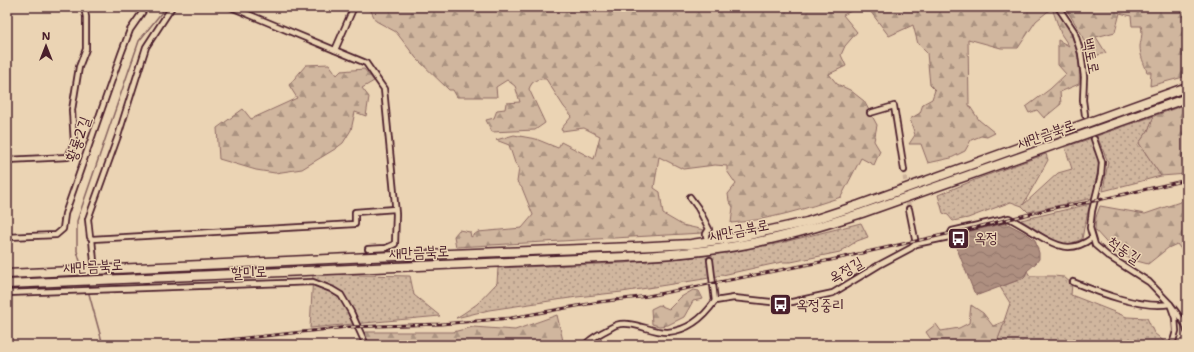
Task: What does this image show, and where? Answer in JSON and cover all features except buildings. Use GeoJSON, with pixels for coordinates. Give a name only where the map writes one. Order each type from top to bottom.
{"type":"FeatureCollection","features":[{"type":"Feature","properties":{"kind":"highway","name":"새만금북로"},"geometry":{"type":"LineString","coordinates":[[7,273],[67,271],[95,266],[634,247],[691,244],[740,237],[807,222],[859,205],[1187,87]]}},
{"type":"Feature","properties":{"kind":"highway","name":"새만금북로"},"geometry":{"type":"LineString","coordinates":[[7,284],[667,255],[748,244],[813,228],[862,213],[1095,135],[1107,127],[1187,98]]}},
{"type":"Feature","properties":{"kind":"street"},"geometry":{"type":"LineString","coordinates":[[7,160],[68,157],[74,143],[72,110],[79,67],[86,49],[86,17],[84,7]]}},
{"type":"Feature","properties":{"kind":"street","name":"황룡2길"},"geometry":{"type":"LineString","coordinates":[[7,237],[56,235],[63,229],[65,214],[121,54],[130,30],[146,7]]}},
{"type":"Feature","properties":{"kind":"street"},"geometry":{"type":"LineString","coordinates":[[95,266],[88,219],[118,136],[146,47],[172,7]]}},
{"type":"Feature","properties":{"kind":"street"},"geometry":{"type":"LineString","coordinates":[[231,7],[366,63],[384,89],[395,209],[395,244],[386,248],[368,249]]}},
{"type":"Feature","properties":{"kind":"street","name":"백토로"},"geometry":{"type":"LineString","coordinates":[[1058,7],[1074,31],[1081,53],[1084,77],[1083,100],[1085,115]]}},
{"type":"Feature","properties":{"kind":"street"},"geometry":{"type":"LineString","coordinates":[[335,50],[353,9]]}},
{"type":"Feature","properties":{"kind":"street"},"geometry":{"type":"LineString","coordinates":[[870,113],[894,106],[904,170]]}},
{"type":"Feature","properties":{"kind":"street","name":"척동길"},"geometry":{"type":"LineString","coordinates":[[1095,135],[1102,162],[1101,175],[1092,211],[1090,228],[1092,238],[1095,245],[1108,256],[1149,282],[1170,304],[1175,318],[1176,331],[1172,345]]}},
{"type":"Feature","properties":{"kind":"street"},"geometry":{"type":"LineString","coordinates":[[690,197],[698,208],[709,229],[706,236]]}},
{"type":"Feature","properties":{"kind":"street"},"geometry":{"type":"LineString","coordinates":[[92,239],[354,224],[354,212],[395,209]]}},
{"type":"Feature","properties":{"kind":"street"},"geometry":{"type":"LineString","coordinates":[[909,209],[916,244]]}},
{"type":"Feature","properties":{"kind":"street","name":"옥정길"},"geometry":{"type":"LineString","coordinates":[[716,301],[734,298],[771,302],[792,302],[833,293],[916,244],[949,237],[952,231],[1009,218],[1047,241],[1059,246],[1070,248],[1084,245],[1092,238]]}},
{"type":"Feature","properties":{"kind":"street"},"geometry":{"type":"LineString","coordinates":[[585,345],[596,336],[616,326],[626,324],[668,332],[684,328],[697,321],[706,314],[716,301],[710,260]]}},
{"type":"Feature","properties":{"kind":"street","name":"할미로"},"geometry":{"type":"LineString","coordinates":[[7,293],[313,282],[331,289],[342,296],[366,345]]}},
{"type":"Feature","properties":{"kind":"street"},"geometry":{"type":"LineString","coordinates":[[1073,282],[1094,291],[1140,304],[1160,306],[1170,304],[1185,324],[1187,330]]}},
{"type":"Feature","properties":{"kind":"green space"},"geometry":{"type":"Polygon","coordinates":[[[371,7],[852,7],[853,10],[843,15],[857,32],[845,46],[841,55],[846,66],[829,74],[837,84],[850,90],[864,101],[877,125],[874,141],[880,151],[874,165],[861,158],[841,197],[773,217],[731,223],[733,207],[729,201],[728,194],[736,184],[727,171],[727,166],[715,165],[683,169],[659,157],[654,188],[660,192],[663,214],[682,225],[704,230],[702,233],[456,247],[454,236],[459,230],[470,232],[471,237],[478,232],[522,228],[533,215],[522,188],[517,182],[519,168],[515,163],[509,145],[496,140],[514,135],[536,139],[558,148],[561,142],[594,159],[600,136],[584,128],[562,131],[561,129],[572,116],[564,107],[546,79],[535,81],[529,89],[545,123],[535,130],[492,132],[486,120],[494,118],[497,110],[505,109],[506,103],[520,102],[515,86],[507,80],[496,87],[497,97],[457,97],[453,90],[449,90],[416,58],[396,32],[376,21],[370,9],[371,7]]]}},
{"type":"Feature","properties":{"kind":"green space"},"geometry":{"type":"Polygon","coordinates":[[[867,7],[1052,7],[1070,31],[1076,48],[1079,66],[1079,84],[1060,92],[1061,104],[1044,118],[1037,110],[1029,113],[1026,107],[1050,89],[1066,74],[1058,65],[1058,40],[1069,46],[1061,34],[1052,8],[1036,21],[1018,48],[1001,48],[968,39],[969,105],[979,120],[995,133],[987,137],[981,136],[971,140],[965,151],[951,158],[928,163],[921,144],[909,144],[915,135],[910,119],[920,113],[923,104],[932,99],[935,90],[930,85],[927,53],[918,44],[913,25],[889,36],[867,7]]]}},
{"type":"Feature","properties":{"kind":"green space"},"geometry":{"type":"Polygon","coordinates":[[[1065,7],[1187,7],[1187,76],[1150,86],[1151,72],[1147,72],[1141,53],[1141,26],[1132,26],[1131,16],[1120,13],[1115,32],[1096,37],[1106,53],[1090,57],[1081,33],[1065,7]]]}},
{"type":"Feature","properties":{"kind":"green space"},"geometry":{"type":"Polygon","coordinates":[[[329,64],[337,75],[341,71],[364,69],[374,81],[362,88],[369,97],[366,116],[355,112],[351,130],[343,143],[302,169],[275,173],[256,170],[219,159],[217,128],[243,109],[251,119],[297,98],[289,85],[306,65],[329,64]]]}},
{"type":"Feature","properties":{"kind":"green space"},"geometry":{"type":"Polygon","coordinates":[[[1187,104],[1187,174],[1161,176],[1139,143],[1148,131],[1154,116],[1187,104]]]}},
{"type":"Feature","properties":{"kind":"green space"},"geometry":{"type":"Polygon","coordinates":[[[1154,116],[1148,131],[1139,143],[1161,176],[1103,191],[1108,162],[1097,136],[1154,116]]]}},
{"type":"Feature","properties":{"kind":"green space"},"geometry":{"type":"Polygon","coordinates":[[[1092,138],[1099,163],[1093,198],[1028,212],[1022,206],[1011,202],[968,218],[953,221],[948,215],[943,213],[938,195],[982,177],[1046,154],[1048,160],[1023,205],[1058,173],[1072,169],[1065,147],[1092,138]]]}},
{"type":"Feature","properties":{"kind":"green space"},"geometry":{"type":"Polygon","coordinates":[[[1187,201],[1187,257],[1177,244],[1168,248],[1148,264],[1133,260],[1114,251],[1095,230],[1096,217],[1100,206],[1145,214],[1187,201]]]}},
{"type":"Feature","properties":{"kind":"green space"},"geometry":{"type":"Polygon","coordinates":[[[1090,204],[1082,239],[1068,245],[1056,242],[1021,220],[1090,204]]]}},
{"type":"Feature","properties":{"kind":"green space"},"geometry":{"type":"Polygon","coordinates":[[[861,223],[868,237],[857,241],[840,252],[791,262],[782,262],[704,279],[489,310],[456,318],[477,304],[497,283],[498,268],[624,263],[703,256],[776,244],[861,223]]]}},
{"type":"Feature","properties":{"kind":"green space"},"geometry":{"type":"Polygon","coordinates":[[[1027,271],[1030,276],[1064,277],[1072,284],[1071,295],[1127,317],[1147,318],[1154,333],[1166,343],[1165,345],[1004,345],[998,339],[1010,303],[1000,287],[1024,278],[1027,271]]]}},
{"type":"Feature","properties":{"kind":"green space"},"geometry":{"type":"Polygon","coordinates":[[[313,274],[410,276],[414,295],[440,316],[310,328],[313,274]]]}},
{"type":"Feature","properties":{"kind":"green space"},"geometry":{"type":"Polygon","coordinates":[[[693,290],[699,291],[703,299],[693,301],[684,317],[668,325],[659,326],[652,324],[651,309],[659,305],[669,309],[681,297],[693,290]]]}},
{"type":"Feature","properties":{"kind":"green space"},"geometry":{"type":"Polygon","coordinates":[[[971,305],[983,313],[993,326],[1005,321],[998,339],[1004,345],[933,345],[934,344],[926,332],[936,324],[941,331],[959,328],[969,323],[971,305]]]}},
{"type":"Feature","properties":{"kind":"green space"},"geometry":{"type":"Polygon","coordinates":[[[557,315],[564,345],[367,345],[365,332],[453,332],[473,327],[515,330],[557,315]]]}},
{"type":"Feature","properties":{"kind":"water"},"geometry":{"type":"Polygon","coordinates":[[[1006,223],[1035,240],[1039,253],[1039,259],[1027,271],[1024,278],[978,295],[974,292],[954,241],[962,233],[1006,223]]]}},
{"type":"Feature","properties":{"kind":"waterway"},"geometry":{"type":"LineString","coordinates":[[82,268],[77,251],[77,221],[139,41],[166,7]]}},
{"type":"Feature","properties":{"kind":"waterway"},"geometry":{"type":"LineString","coordinates":[[86,283],[103,345]]}},
{"type":"Feature","properties":{"kind":"tunnel"},"geometry":{"type":"LineString","coordinates":[[904,170],[909,209]]}},
{"type":"Feature","properties":{"kind":"railway"},"geometry":{"type":"LineString","coordinates":[[181,345],[348,327],[441,324],[511,318],[599,302],[648,296],[831,260],[965,230],[1058,207],[1085,203],[1187,180]]}},
{"type":"Feature","properties":{"kind":"place","name":"옥정"},"geometry":{"type":"Point","coordinates":[958,238]}},
{"type":"Feature","properties":{"kind":"place","name":"옥정중리"},"geometry":{"type":"Point","coordinates":[781,305]}}]}
